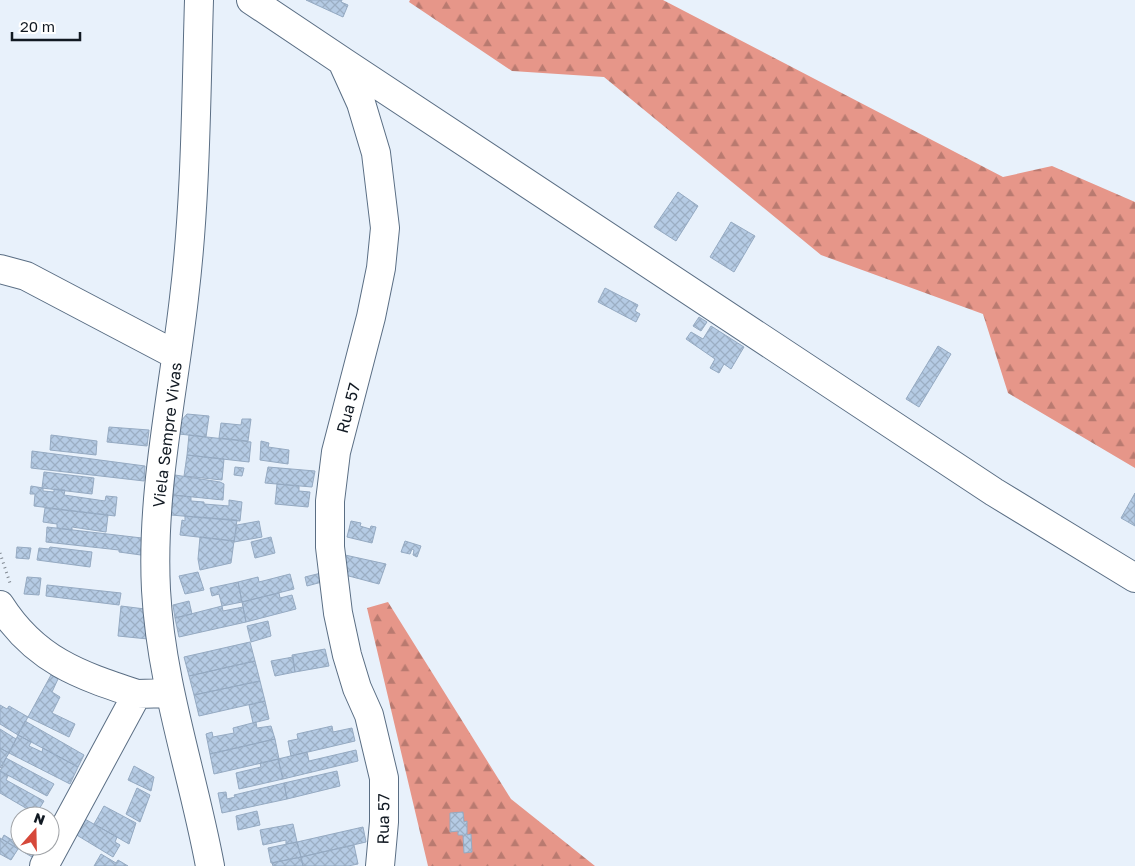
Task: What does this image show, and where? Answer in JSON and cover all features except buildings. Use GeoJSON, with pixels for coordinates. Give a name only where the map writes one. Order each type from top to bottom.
{"type":"FeatureCollection","features":[{"type":"Feature","properties":{"kind":"street","name":"Viela Sempre Vivas"},"geometry":{"type":"LineString","coordinates":[[200,0],[194,182],[185,296],[154,538],[156,593],[170,693],[210,866]]}},
{"type":"Feature","properties":{"kind":"street"},"geometry":{"type":"LineString","coordinates":[[251,0],[978,482],[1135,578]]}},
{"type":"Feature","properties":{"kind":"street","name":"Rua 57"},"geometry":{"type":"LineString","coordinates":[[342,61],[361,103],[376,153],[385,228],[381,268],[371,317],[336,452],[330,501],[331,568],[347,655],[368,716],[384,778],[384,822],[380,866]]}},
{"type":"Feature","properties":{"kind":"street"},"geometry":{"type":"LineString","coordinates":[[0,269],[26,276],[176,355]]}},
{"type":"Feature","properties":{"kind":"street"},"geometry":{"type":"LineString","coordinates":[[0,605],[29,640],[61,665],[94,680],[137,694],[170,693]]}},
{"type":"Feature","properties":{"kind":"street"},"geometry":{"type":"LineString","coordinates":[[44,866],[137,694]]}},
{"type":"Feature","properties":{"kind":"green space"},"geometry":{"type":"Polygon","coordinates":[[[410,0],[663,0],[1003,177],[1052,166],[1135,202],[1135,468],[1008,393],[983,314],[821,255],[604,77],[512,71],[409,2],[410,0]]]}},
{"type":"Feature","properties":{"kind":"green space"},"geometry":{"type":"Polygon","coordinates":[[[388,602],[511,799],[595,866],[428,866],[367,608],[388,602]]]}}]}
